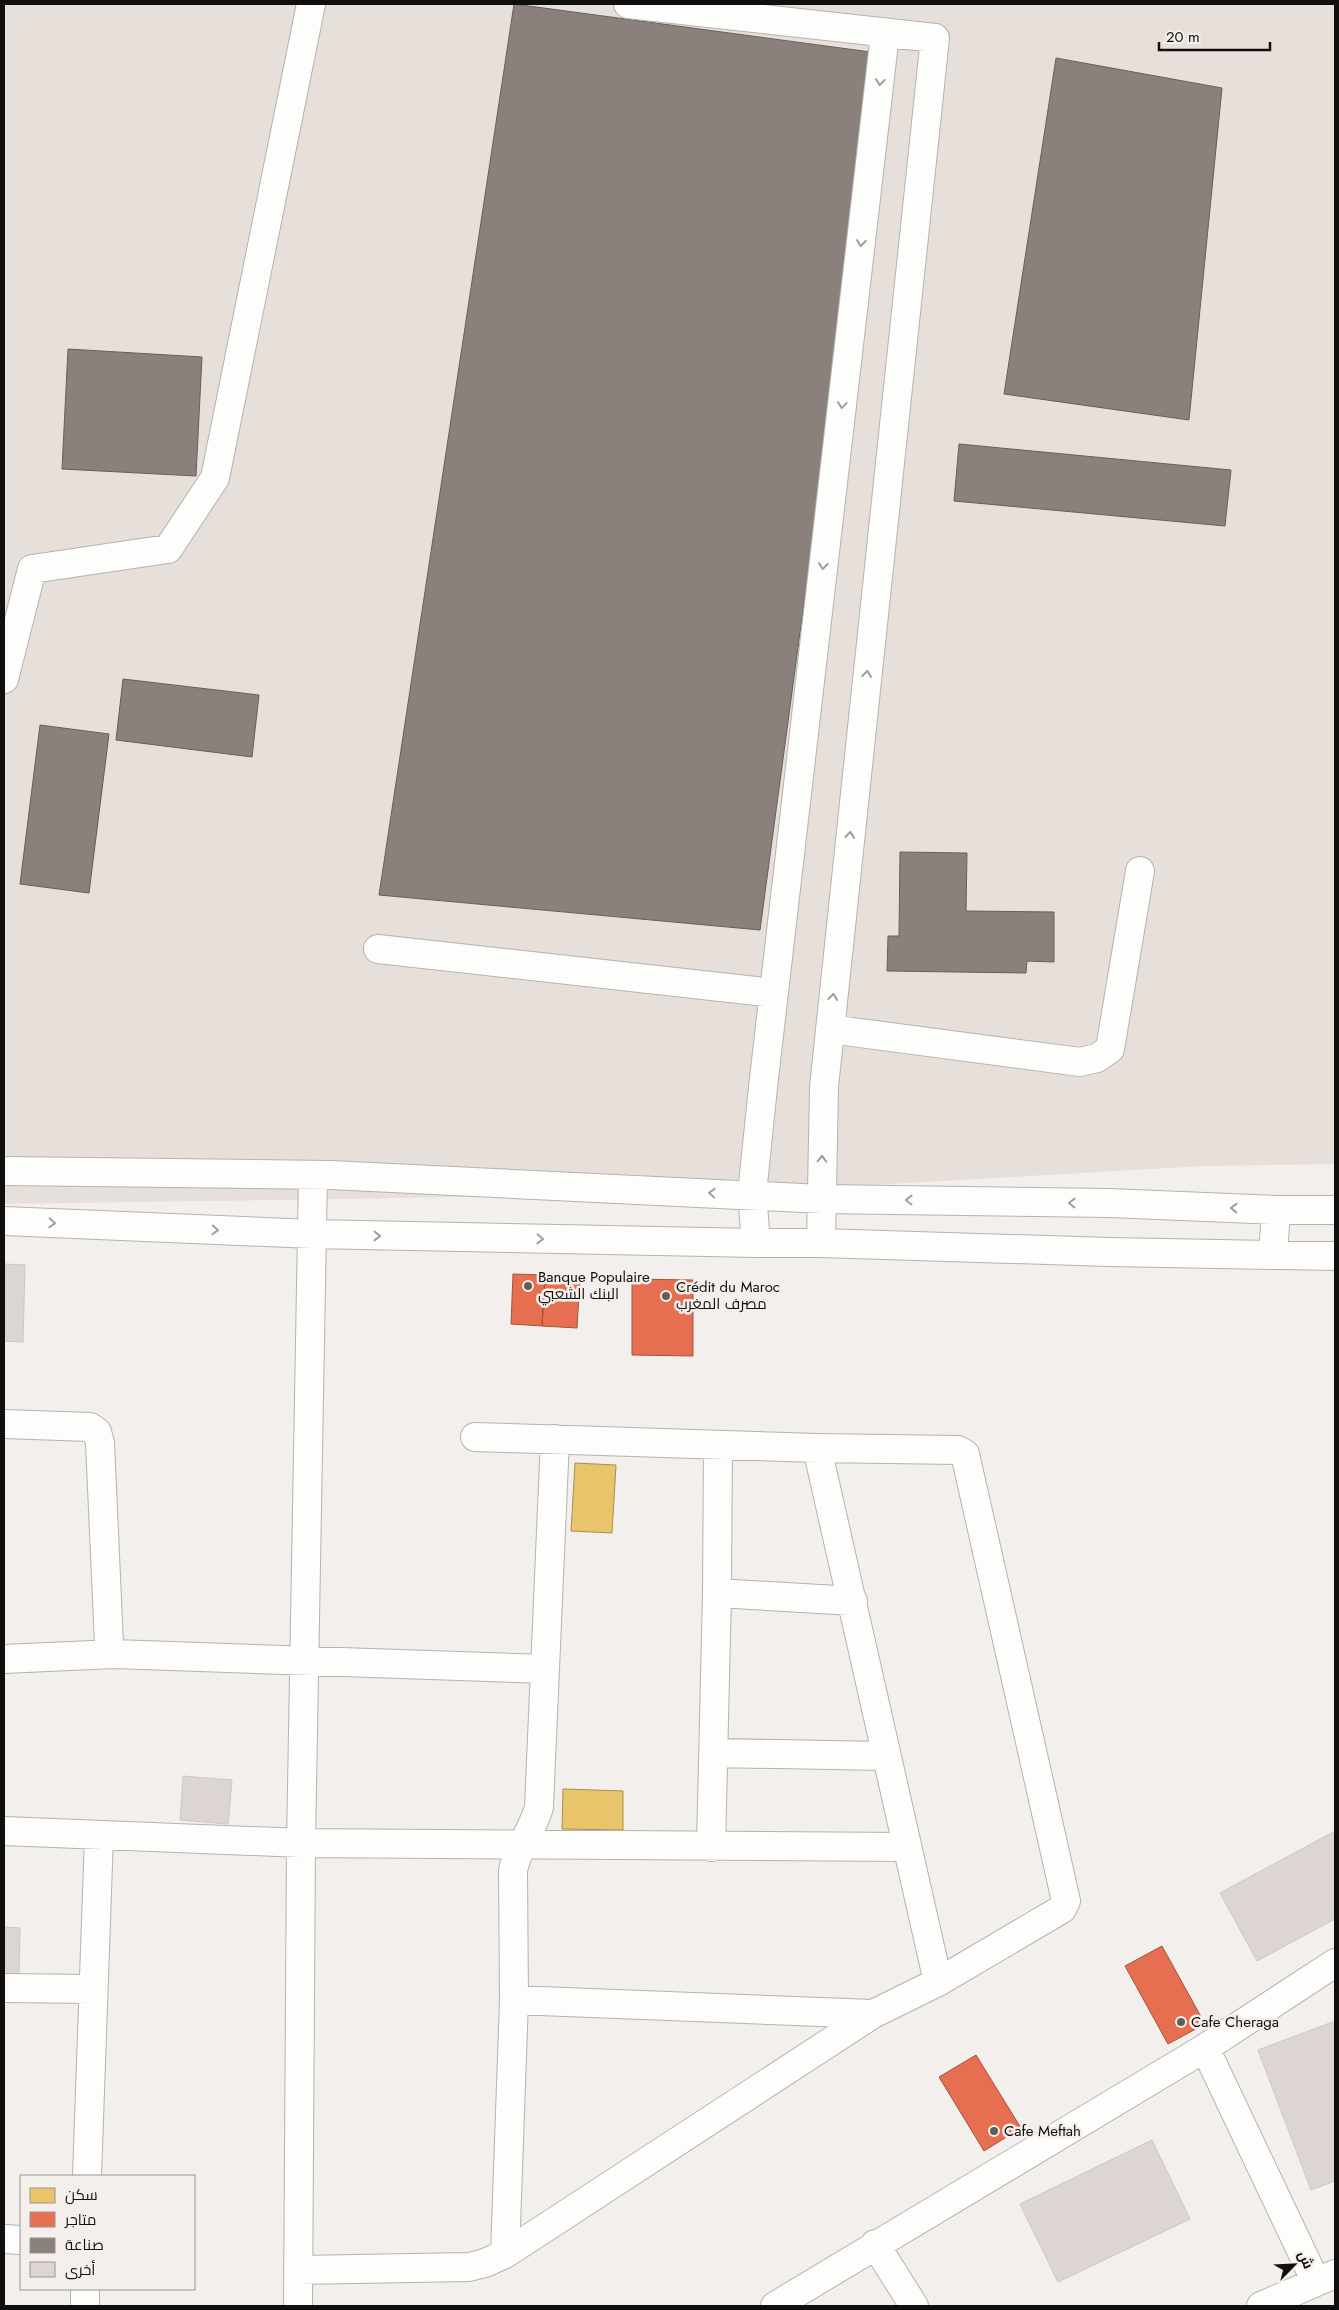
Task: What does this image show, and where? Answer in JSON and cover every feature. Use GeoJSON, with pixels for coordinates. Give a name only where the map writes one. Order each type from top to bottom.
{"type":"FeatureCollection","features":[{"type":"Feature","properties":{"kind":"street"},"geometry":{"type":"LineString","coordinates":[[4,679],[32,569],[168,550],[215,478],[311,4]]}},
{"type":"Feature","properties":{"kind":"street"},"geometry":{"type":"LineString","coordinates":[[628,4],[885,34],[935,38],[824,1087],[822,1243]]}},
{"type":"Feature","properties":{"kind":"street"},"geometry":{"type":"LineString","coordinates":[[756,1243],[752,1194],[885,34]]}},
{"type":"Feature","properties":{"kind":"street"},"geometry":{"type":"LineString","coordinates":[[830,1029],[1080,1062],[1097,1058],[1110,1049],[1140,871]]}},
{"type":"Feature","properties":{"kind":"street"},"geometry":{"type":"LineString","coordinates":[[378,949],[774,993]]}},
{"type":"Feature","properties":{"kind":"street"},"geometry":{"type":"LineString","coordinates":[[4,1171],[313,1175],[752,1194],[822,1199],[1109,1203],[1276,1210],[1335,1210]]}},
{"type":"Feature","properties":{"kind":"street"},"geometry":{"type":"LineString","coordinates":[[298,2306],[301,1843],[313,1175]]}},
{"type":"Feature","properties":{"kind":"street"},"geometry":{"type":"LineString","coordinates":[[1273,1255],[1276,1210]]}},
{"type":"Feature","properties":{"kind":"street"},"geometry":{"type":"LineString","coordinates":[[4,1221],[312,1234],[822,1243],[1335,1256]]}},
{"type":"Feature","properties":{"kind":"street"},"geometry":{"type":"LineString","coordinates":[[4,1424],[90,1427],[97,1432],[100,1443],[109,1644],[114,1654]]}},
{"type":"Feature","properties":{"kind":"street"},"geometry":{"type":"LineString","coordinates":[[298,2270],[469,2267],[485,2263],[505,2254],[873,2014],[938,1982],[1062,1909],[1066,1900],[965,1454],[958,1450],[816,1448],[475,1437]]}},
{"type":"Feature","properties":{"kind":"street"},"geometry":{"type":"LineString","coordinates":[[505,2254],[514,2000],[513,1870],[516,1856],[533,1828],[539,1807],[543,1669],[555,1439]]}},
{"type":"Feature","properties":{"kind":"street"},"geometry":{"type":"LineString","coordinates":[[711,1848],[717,1593],[718,1445]]}},
{"type":"Feature","properties":{"kind":"street"},"geometry":{"type":"LineString","coordinates":[[816,1448],[853,1601],[885,1756],[938,1982]]}},
{"type":"Feature","properties":{"kind":"street"},"geometry":{"type":"LineString","coordinates":[[717,1593],[853,1601]]}},
{"type":"Feature","properties":{"kind":"street"},"geometry":{"type":"LineString","coordinates":[[4,1659],[114,1654],[304,1659],[543,1669]]}},
{"type":"Feature","properties":{"kind":"street"},"geometry":{"type":"LineString","coordinates":[[714,1753],[885,1756]]}},
{"type":"Feature","properties":{"kind":"street"},"geometry":{"type":"LineString","coordinates":[[4,1831],[301,1843],[524,1843],[711,1848],[907,1847]]}},
{"type":"Feature","properties":{"kind":"street"},"geometry":{"type":"LineString","coordinates":[[87,2175],[99,1836]]}},
{"type":"Feature","properties":{"kind":"street"},"geometry":{"type":"LineString","coordinates":[[775,2306],[875,2244],[1205,2048],[1335,1963]]}},
{"type":"Feature","properties":{"kind":"street"},"geometry":{"type":"LineString","coordinates":[[4,1988],[93,1989]]}},
{"type":"Feature","properties":{"kind":"street"},"geometry":{"type":"LineString","coordinates":[[514,2000],[873,2014]]}},
{"type":"Feature","properties":{"kind":"street"},"geometry":{"type":"LineString","coordinates":[[1205,2048],[1326,2278],[1261,2306]]}},
{"type":"Feature","properties":{"kind":"street"},"geometry":{"type":"LineString","coordinates":[[4,2240],[20,2240]]}},
{"type":"Feature","properties":{"kind":"street"},"geometry":{"type":"LineString","coordinates":[[875,2244],[914,2306]]}},
{"type":"Feature","properties":{"kind":"street"},"geometry":{"type":"LineString","coordinates":[[85,2290],[85,2306]]}},
{"type":"Feature","properties":{"kind":"shaded area"},"geometry":{"type":"Polygon","coordinates":[[[4,4],[1335,4],[1335,1164],[1204,1166],[733,1193],[4,1204],[4,4]]]}},
{"type":"Feature","properties":{"kind":"building: سكن"},"geometry":{"type":"Polygon","coordinates":[[[575,1463],[616,1465],[612,1533],[571,1531],[575,1463]]]}},
{"type":"Feature","properties":{"kind":"building: سكن"},"geometry":{"type":"Polygon","coordinates":[[[563,1789],[623,1791],[623,1830],[562,1829],[563,1789]]]}},
{"type":"Feature","properties":{"kind":"building: متاجر"},"geometry":{"type":"Polygon","coordinates":[[[513,1274],[545,1275],[542,1326],[511,1324],[513,1274]]]}},
{"type":"Feature","properties":{"kind":"building: متاجر"},"geometry":{"type":"Polygon","coordinates":[[[545,1275],[580,1277],[577,1328],[542,1326],[545,1275]]]}},
{"type":"Feature","properties":{"kind":"building: متاجر"},"geometry":{"type":"Polygon","coordinates":[[[632,1279],[693,1280],[693,1356],[632,1355],[632,1279]]]}},
{"type":"Feature","properties":{"kind":"building: متاجر"},"geometry":{"type":"Polygon","coordinates":[[[1162,1946],[1205,2024],[1168,2044],[1125,1966],[1162,1946]]]}},
{"type":"Feature","properties":{"kind":"building: متاجر"},"geometry":{"type":"Polygon","coordinates":[[[976,2055],[1021,2128],[984,2151],[939,2077],[976,2055]]]}},
{"type":"Feature","properties":{"kind":"building: صناعة"},"geometry":{"type":"Polygon","coordinates":[[[514,4],[878,53],[760,930],[379,895],[514,4]]]}},
{"type":"Feature","properties":{"kind":"building: صناعة"},"geometry":{"type":"Polygon","coordinates":[[[1056,58],[1222,88],[1189,420],[1004,394],[1056,58]]]}},
{"type":"Feature","properties":{"kind":"building: صناعة"},"geometry":{"type":"Polygon","coordinates":[[[68,349],[202,357],[196,476],[62,469],[68,349]]]}},
{"type":"Feature","properties":{"kind":"building: صناعة"},"geometry":{"type":"Polygon","coordinates":[[[959,444],[1231,470],[1225,526],[954,501],[959,444]]]}},
{"type":"Feature","properties":{"kind":"building: صناعة"},"geometry":{"type":"Polygon","coordinates":[[[123,679],[259,695],[252,757],[116,740],[123,679]]]}},
{"type":"Feature","properties":{"kind":"building: صناعة"},"geometry":{"type":"Polygon","coordinates":[[[40,725],[109,734],[89,893],[20,884],[40,725]]]}},
{"type":"Feature","properties":{"kind":"building: صناعة"},"geometry":{"type":"Polygon","coordinates":[[[900,852],[967,853],[966,911],[1054,912],[1054,962],[1027,961],[1026,973],[887,971],[888,936],[899,936],[900,852]]]}},
{"type":"Feature","properties":{"kind":"building: أخرى"},"geometry":{"type":"Polygon","coordinates":[[[4,1264],[25,1265],[23,1342],[4,1341],[4,1264]]]}},
{"type":"Feature","properties":{"kind":"building: أخرى"},"geometry":{"type":"Polygon","coordinates":[[[183,1776],[232,1780],[228,1824],[180,1820],[183,1776]]]}},
{"type":"Feature","properties":{"kind":"building: أخرى"},"geometry":{"type":"Polygon","coordinates":[[[1335,1831],[1335,1919],[1257,1961],[1220,1893],[1335,1831]]]}},
{"type":"Feature","properties":{"kind":"building: أخرى"},"geometry":{"type":"Polygon","coordinates":[[[4,1927],[20,1928],[19,1976],[4,1975],[4,1927]]]}},
{"type":"Feature","properties":{"kind":"building: أخرى"},"geometry":{"type":"Polygon","coordinates":[[[1335,2021],[1335,2181],[1311,2190],[1258,2050],[1335,2021]]]}},
{"type":"Feature","properties":{"kind":"building: أخرى"},"geometry":{"type":"Polygon","coordinates":[[[1152,2140],[1190,2219],[1058,2282],[1020,2204],[1152,2140]]]}},
{"type":"Feature","properties":{"kind":"place","name":"Banque Populaire البنك الشعبي"},"geometry":{"type":"Point","coordinates":[528,1286]}},
{"type":"Feature","properties":{"kind":"place","name":"Crédit du Maroc مصرف المغرب"},"geometry":{"type":"Point","coordinates":[666,1296]}},
{"type":"Feature","properties":{"kind":"place","name":"Cafe Cheraga"},"geometry":{"type":"Point","coordinates":[1181,2022]}},
{"type":"Feature","properties":{"kind":"place","name":"Cafe Meftah"},"geometry":{"type":"Point","coordinates":[994,2131]}}]}
